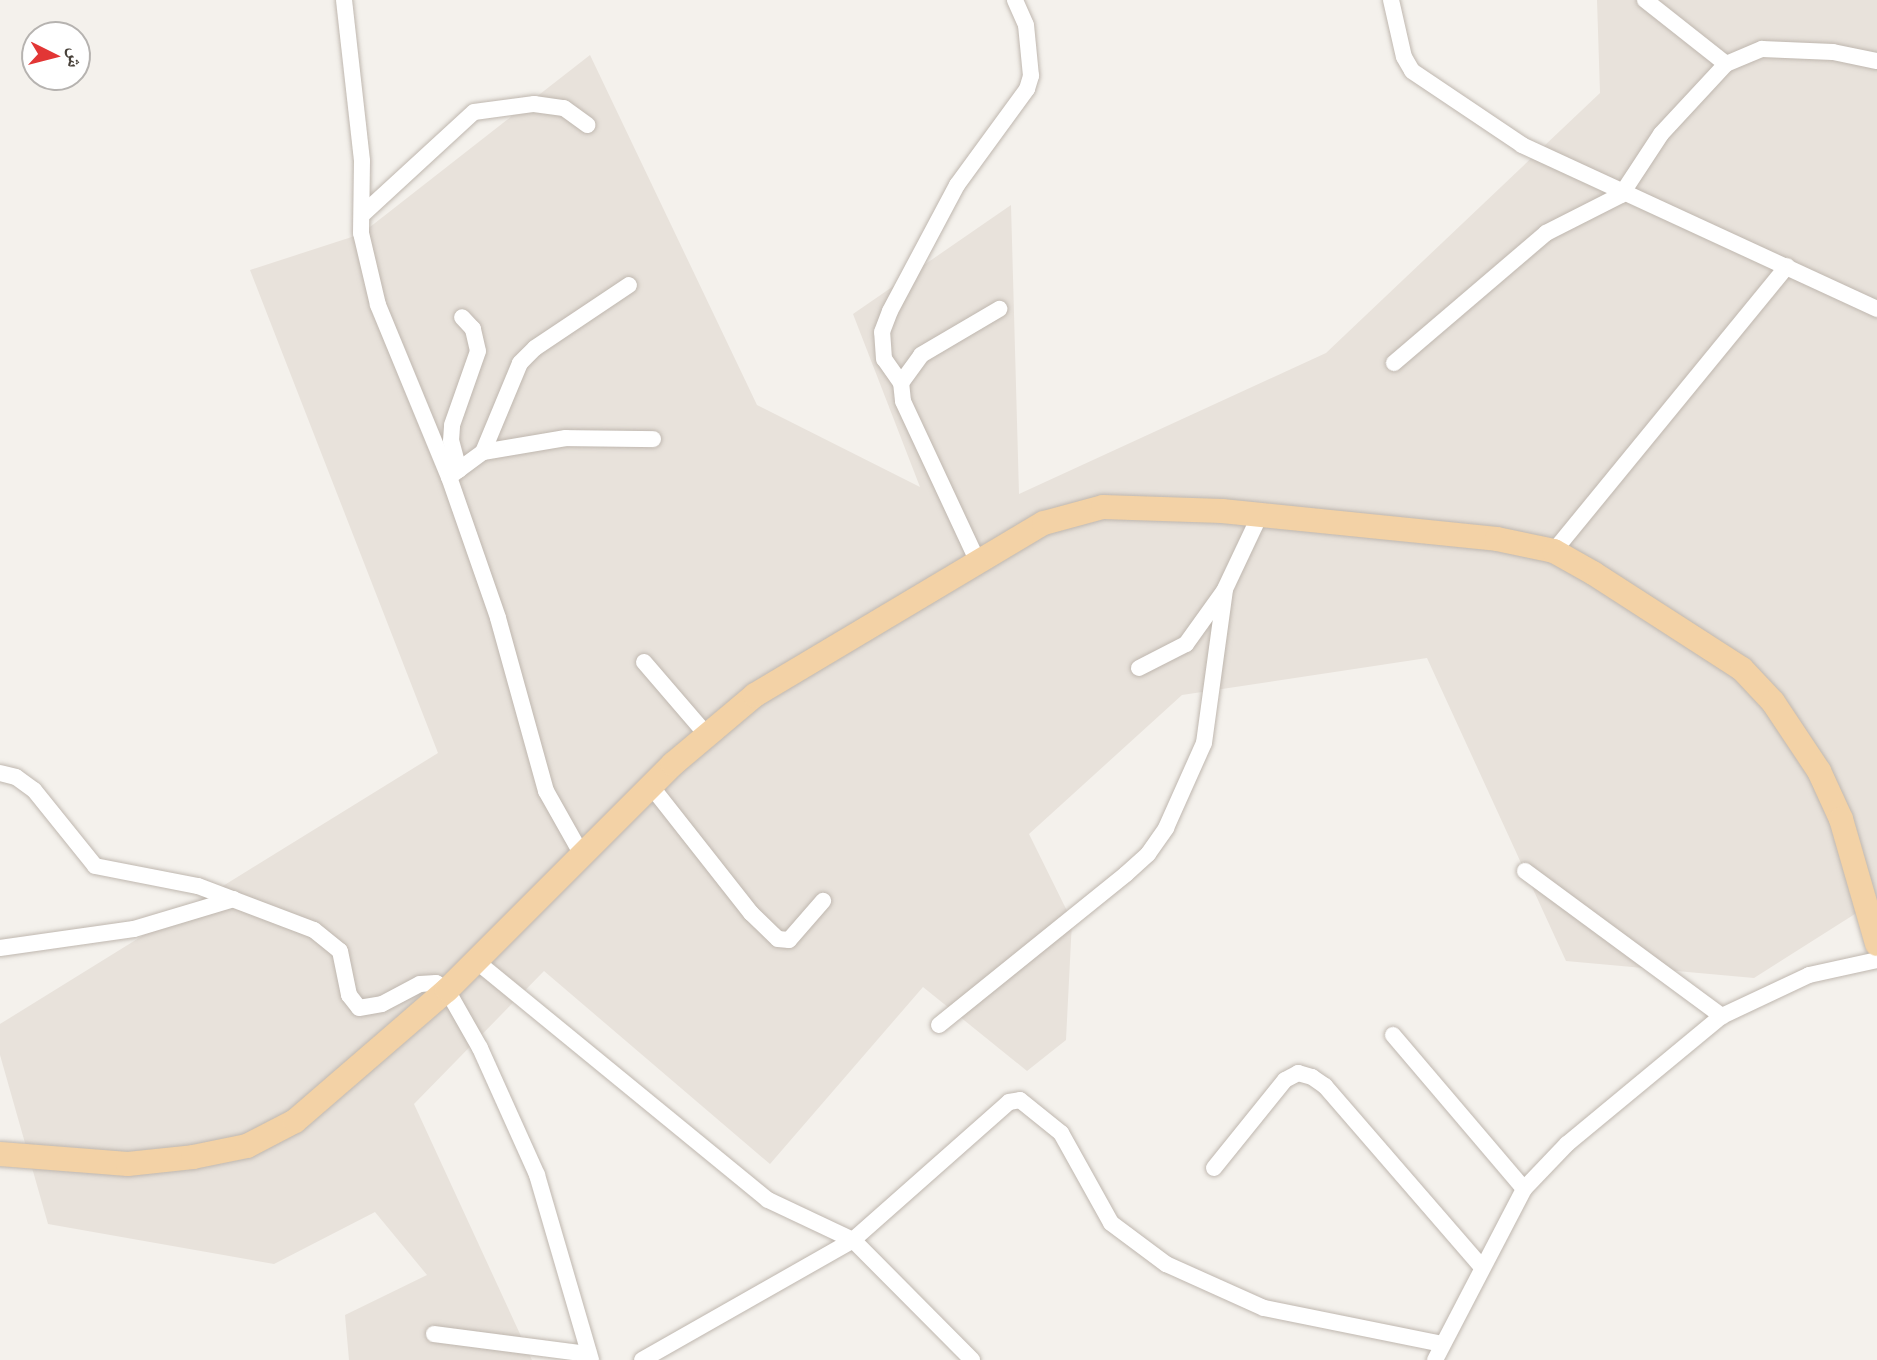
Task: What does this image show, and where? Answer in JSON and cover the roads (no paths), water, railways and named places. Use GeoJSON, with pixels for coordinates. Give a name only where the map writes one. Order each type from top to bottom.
{"type":"FeatureCollection","features":[{"type":"Feature","properties":{"kind":"main road"},"geometry":{"type":"LineString","coordinates":[[0,1154],[128,1164],[247,1146],[324,1100],[447,990],[706,734],[809,660],[977,560],[1044,523],[1103,507],[1260,515],[1497,539],[1554,551],[1742,669],[1773,702],[1819,771],[1841,819],[1877,944]]}},
{"type":"Feature","properties":{"kind":"street"},"geometry":{"type":"LineString","coordinates":[[344,0],[364,213],[361,233],[378,305],[454,473],[546,791],[582,855]]}},
{"type":"Feature","properties":{"kind":"street"},"geometry":{"type":"LineString","coordinates":[[977,560],[903,401],[901,383],[884,359],[882,332],[890,311],[957,186],[1027,89],[1031,76],[1026,25],[1015,0]]}},
{"type":"Feature","properties":{"kind":"street"},"geometry":{"type":"LineString","coordinates":[[1391,0],[1404,57],[1424,83],[1521,145],[1621,195],[1787,266],[1877,309]]}},
{"type":"Feature","properties":{"kind":"street"},"geometry":{"type":"LineString","coordinates":[[1645,0],[1726,64]]}},
{"type":"Feature","properties":{"kind":"street"},"geometry":{"type":"LineString","coordinates":[[1394,363],[1546,233],[1621,195],[1661,134],[1726,64],[1762,49],[1833,52],[1877,61]]}},
{"type":"Feature","properties":{"kind":"street"},"geometry":{"type":"LineString","coordinates":[[364,213],[474,112],[534,104],[564,108],[587,125]]}},
{"type":"Feature","properties":{"kind":"street"},"geometry":{"type":"LineString","coordinates":[[1554,551],[1787,266]]}},
{"type":"Feature","properties":{"kind":"street"},"geometry":{"type":"LineString","coordinates":[[483,452],[520,363],[535,348],[629,285]]}},
{"type":"Feature","properties":{"kind":"street"},"geometry":{"type":"LineString","coordinates":[[901,383],[921,355],[999,309]]}},
{"type":"Feature","properties":{"kind":"street"},"geometry":{"type":"LineString","coordinates":[[454,473],[452,425],[478,351],[473,329],[462,317]]}},
{"type":"Feature","properties":{"kind":"street"},"geometry":{"type":"LineString","coordinates":[[454,473],[483,452],[566,438],[653,439]]}},
{"type":"Feature","properties":{"kind":"street"},"geometry":{"type":"LineString","coordinates":[[1139,668],[1186,644],[1226,589],[1260,515]]}},
{"type":"Feature","properties":{"kind":"street"},"geometry":{"type":"LineString","coordinates":[[939,1026],[1149,854],[1166,828],[1204,743],[1226,589]]}},
{"type":"Feature","properties":{"kind":"street"},"geometry":{"type":"LineString","coordinates":[[644,662],[706,734]]}},
{"type":"Feature","properties":{"kind":"street"},"geometry":{"type":"LineString","coordinates":[[0,773],[16,777],[34,790],[94,866],[198,887],[314,930],[340,951],[349,995],[359,1008],[383,1004],[420,984],[436,983],[447,990],[480,1048],[537,1175],[590,1357],[434,1334]]}},
{"type":"Feature","properties":{"kind":"street"},"geometry":{"type":"LineString","coordinates":[[651,786],[751,913],[778,939],[789,940],[823,901]]}},
{"type":"Feature","properties":{"kind":"street"},"geometry":{"type":"LineString","coordinates":[[1525,871],[1722,1016]]}},
{"type":"Feature","properties":{"kind":"street"},"geometry":{"type":"LineString","coordinates":[[0,947],[134,929],[234,899]]}},
{"type":"Feature","properties":{"kind":"street"},"geometry":{"type":"LineString","coordinates":[[1435,1360],[1481,1266],[1524,1189],[1567,1144],[1722,1016],[1809,975],[1877,960]]}},
{"type":"Feature","properties":{"kind":"street"},"geometry":{"type":"LineString","coordinates":[[476,961],[768,1200],[853,1240],[972,1360]]}},
{"type":"Feature","properties":{"kind":"street"},"geometry":{"type":"LineString","coordinates":[[1394,1035],[1524,1189]]}},
{"type":"Feature","properties":{"kind":"street"},"geometry":{"type":"LineString","coordinates":[[1214,1168],[1285,1080],[1298,1073],[1312,1077],[1325,1086],[1481,1266]]}},
{"type":"Feature","properties":{"kind":"street"},"geometry":{"type":"LineString","coordinates":[[642,1360],[853,1240],[1009,1102],[1020,1100],[1061,1133],[1111,1223],[1166,1264],[1264,1308],[1442,1344]]}}]}
